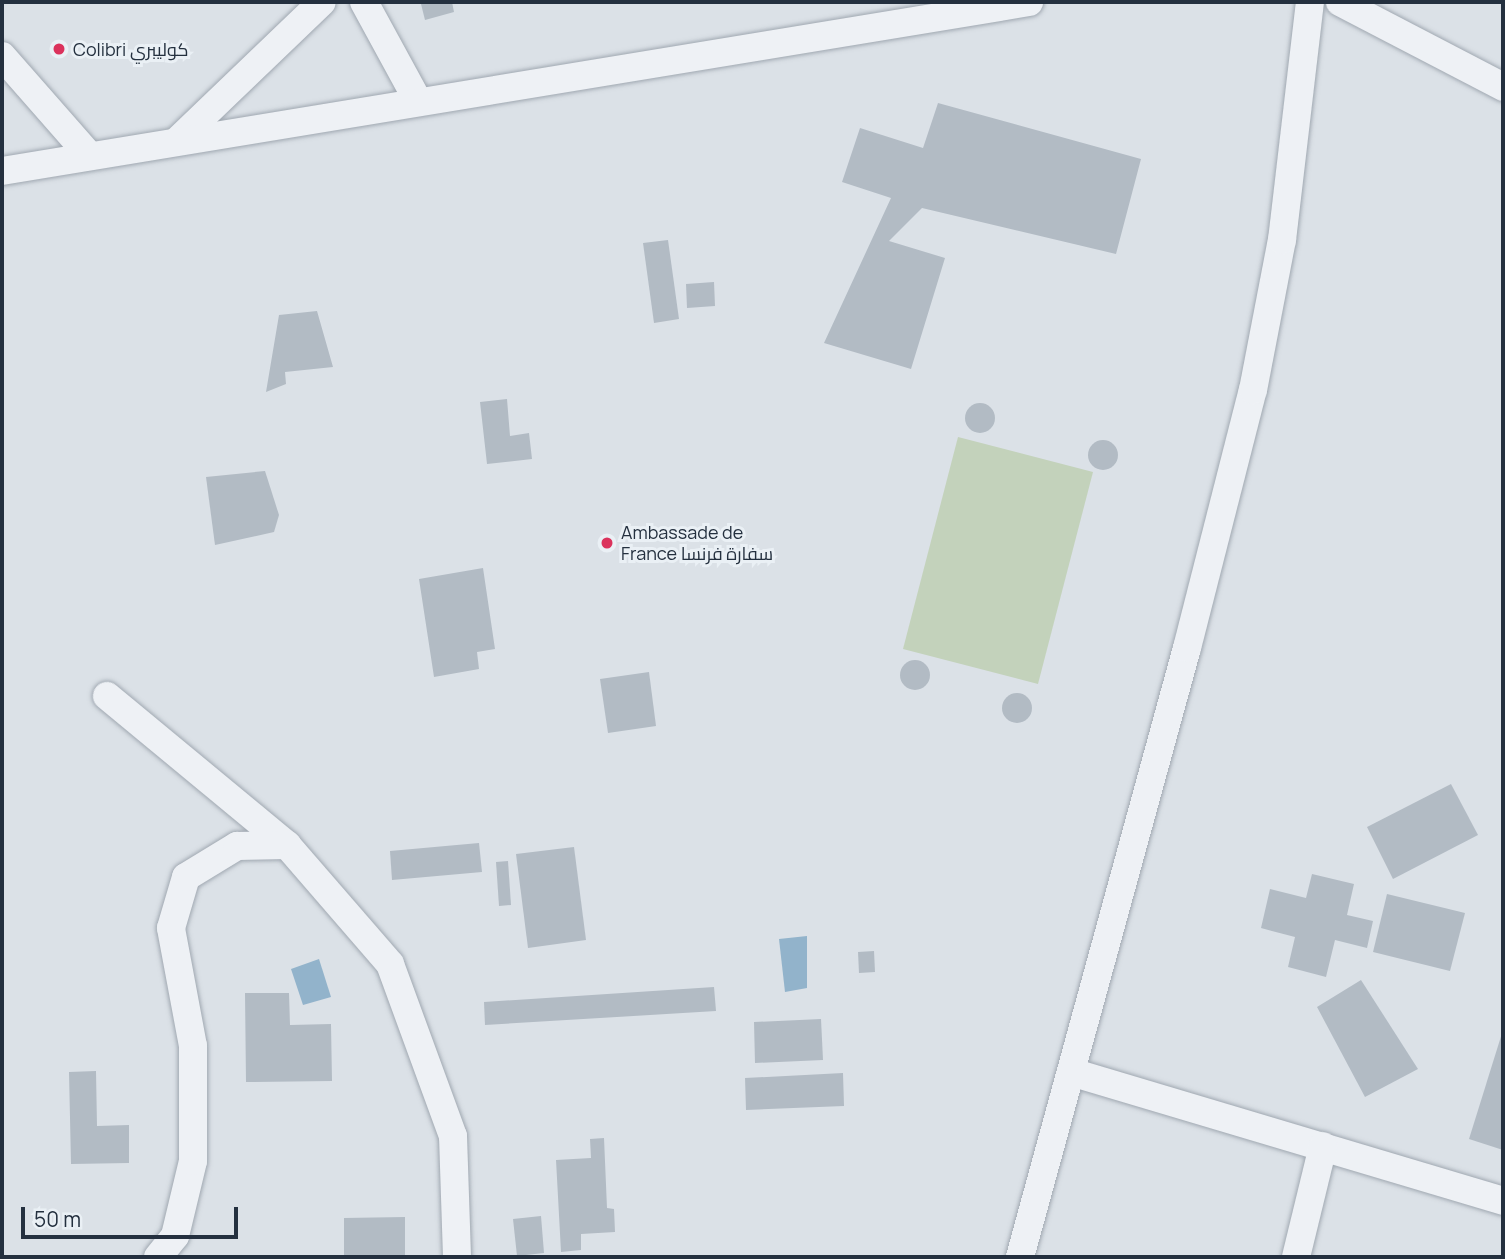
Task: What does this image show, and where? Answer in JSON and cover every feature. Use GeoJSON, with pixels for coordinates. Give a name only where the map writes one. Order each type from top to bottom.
{"type":"FeatureCollection","features":[{"type":"Feature","properties":{"kind":"street"},"geometry":{"type":"LineString","coordinates":[[178,140],[322,2]]}},
{"type":"Feature","properties":{"kind":"street"},"geometry":{"type":"LineString","coordinates":[[364,2],[418,101]]}},
{"type":"Feature","properties":{"kind":"street"},"geometry":{"type":"LineString","coordinates":[[2,171],[418,101],[929,10],[1029,2]]}},
{"type":"Feature","properties":{"kind":"street"},"geometry":{"type":"LineString","coordinates":[[1020,1257],[1253,390],[1284,227],[1310,2]]}},
{"type":"Feature","properties":{"kind":"street"},"geometry":{"type":"LineString","coordinates":[[1340,2],[1503,87]]}},
{"type":"Feature","properties":{"kind":"street"},"geometry":{"type":"LineString","coordinates":[[2,56],[89,155]]}},
{"type":"Feature","properties":{"kind":"street"},"geometry":{"type":"LineString","coordinates":[[107,696],[287,845],[390,964],[453,1136],[457,1257]]}},
{"type":"Feature","properties":{"kind":"street"},"geometry":{"type":"LineString","coordinates":[[158,1257],[175,1236],[193,1161],[193,1046],[171,928],[186,877],[237,846],[287,845]]}},
{"type":"Feature","properties":{"kind":"street"},"geometry":{"type":"LineString","coordinates":[[1071,1072],[1503,1201]]}},
{"type":"Feature","properties":{"kind":"street"},"geometry":{"type":"LineString","coordinates":[[1296,1257],[1323,1146]]}},
{"type":"Feature","properties":{"kind":"green space"},"geometry":{"type":"Polygon","coordinates":[[[958,437],[1093,472],[1038,684],[903,649],[958,437]]]}},
{"type":"Feature","properties":{"kind":"water"},"geometry":{"type":"Polygon","coordinates":[[[807,936],[807,988],[785,992],[779,939],[807,936]]]}},
{"type":"Feature","properties":{"kind":"water"},"geometry":{"type":"Polygon","coordinates":[[[319,959],[331,997],[303,1005],[291,969],[319,959]]]}},
{"type":"Feature","properties":{"kind":"building"},"geometry":{"type":"Polygon","coordinates":[[[452,2],[454,12],[425,20],[421,4],[452,2]]]}},
{"type":"Feature","properties":{"kind":"building"},"geometry":{"type":"Polygon","coordinates":[[[938,103],[1141,159],[1116,254],[922,208],[889,241],[945,258],[911,369],[824,343],[891,198],[842,182],[860,128],[923,148],[938,103]]]}},
{"type":"Feature","properties":{"kind":"building"},"geometry":{"type":"Polygon","coordinates":[[[668,240],[679,319],[654,323],[643,243],[668,240]]]}},
{"type":"Feature","properties":{"kind":"building"},"geometry":{"type":"Polygon","coordinates":[[[714,282],[715,306],[687,308],[686,284],[714,282]]]}},
{"type":"Feature","properties":{"kind":"building"},"geometry":{"type":"Polygon","coordinates":[[[317,311],[333,367],[285,372],[286,384],[266,392],[279,315],[317,311]]]}},
{"type":"Feature","properties":{"kind":"building"},"geometry":{"type":"Polygon","coordinates":[[[507,399],[510,436],[529,433],[532,459],[487,464],[480,402],[507,399]]]}},
{"type":"Feature","properties":{"kind":"building"},"geometry":{"type":"Polygon","coordinates":[[[980,403],[986,404],[994,412],[994,424],[986,432],[980,433],[974,432],[966,424],[965,418],[966,412],[974,404],[980,403]]]}},
{"type":"Feature","properties":{"kind":"building"},"geometry":{"type":"Polygon","coordinates":[[[1103,440],[1109,441],[1117,449],[1117,461],[1109,469],[1103,470],[1097,469],[1089,461],[1088,455],[1089,449],[1097,441],[1103,440]]]}},
{"type":"Feature","properties":{"kind":"building"},"geometry":{"type":"Polygon","coordinates":[[[265,471],[279,515],[274,532],[215,545],[206,477],[265,471]]]}},
{"type":"Feature","properties":{"kind":"building"},"geometry":{"type":"Polygon","coordinates":[[[483,568],[495,649],[477,652],[479,669],[434,677],[419,579],[483,568]]]}},
{"type":"Feature","properties":{"kind":"building"},"geometry":{"type":"Polygon","coordinates":[[[915,660],[921,661],[929,669],[929,681],[921,689],[915,690],[909,689],[901,681],[900,675],[901,669],[909,661],[915,660]]]}},
{"type":"Feature","properties":{"kind":"building"},"geometry":{"type":"Polygon","coordinates":[[[649,672],[656,726],[608,733],[600,679],[649,672]]]}},
{"type":"Feature","properties":{"kind":"building"},"geometry":{"type":"Polygon","coordinates":[[[1017,693],[1023,694],[1031,702],[1031,714],[1023,722],[1017,723],[1011,722],[1003,714],[1002,708],[1003,702],[1011,694],[1017,693]]]}},
{"type":"Feature","properties":{"kind":"building"},"geometry":{"type":"Polygon","coordinates":[[[1451,784],[1478,835],[1393,879],[1367,827],[1451,784]]]}},
{"type":"Feature","properties":{"kind":"building"},"geometry":{"type":"Polygon","coordinates":[[[479,843],[482,872],[392,880],[390,851],[479,843]]]}},
{"type":"Feature","properties":{"kind":"building"},"geometry":{"type":"Polygon","coordinates":[[[574,847],[586,940],[528,948],[516,854],[574,847]]]}},
{"type":"Feature","properties":{"kind":"building"},"geometry":{"type":"Polygon","coordinates":[[[508,861],[511,905],[499,906],[496,862],[508,861]]]}},
{"type":"Feature","properties":{"kind":"building"},"geometry":{"type":"Polygon","coordinates":[[[1312,874],[1354,884],[1347,915],[1373,921],[1367,948],[1335,940],[1326,977],[1288,967],[1295,937],[1261,928],[1270,889],[1306,898],[1312,874]]]}},
{"type":"Feature","properties":{"kind":"building"},"geometry":{"type":"Polygon","coordinates":[[[1387,894],[1465,913],[1450,971],[1373,952],[1387,894]]]}},
{"type":"Feature","properties":{"kind":"building"},"geometry":{"type":"Polygon","coordinates":[[[874,951],[875,972],[859,973],[858,952],[874,951]]]}},
{"type":"Feature","properties":{"kind":"building"},"geometry":{"type":"Polygon","coordinates":[[[1361,980],[1418,1069],[1365,1097],[1317,1007],[1361,980]]]}},
{"type":"Feature","properties":{"kind":"building"},"geometry":{"type":"Polygon","coordinates":[[[714,987],[716,1011],[485,1025],[484,1002],[714,987]]]}},
{"type":"Feature","properties":{"kind":"building"},"geometry":{"type":"Polygon","coordinates":[[[245,993],[289,993],[290,1025],[331,1024],[332,1081],[246,1082],[245,993]]]}},
{"type":"Feature","properties":{"kind":"building"},"geometry":{"type":"Polygon","coordinates":[[[821,1019],[823,1060],[755,1063],[754,1022],[821,1019]]]}},
{"type":"Feature","properties":{"kind":"building"},"geometry":{"type":"Polygon","coordinates":[[[1503,1030],[1503,1150],[1469,1139],[1503,1030]]]}},
{"type":"Feature","properties":{"kind":"building"},"geometry":{"type":"Polygon","coordinates":[[[96,1071],[97,1126],[129,1125],[129,1163],[71,1164],[69,1072],[96,1071]]]}},
{"type":"Feature","properties":{"kind":"building"},"geometry":{"type":"Polygon","coordinates":[[[843,1073],[844,1106],[746,1110],[745,1078],[843,1073]]]}},
{"type":"Feature","properties":{"kind":"building"},"geometry":{"type":"Polygon","coordinates":[[[604,1138],[607,1208],[614,1209],[615,1232],[581,1234],[581,1250],[561,1252],[556,1160],[591,1158],[590,1139],[604,1138]]]}},
{"type":"Feature","properties":{"kind":"building"},"geometry":{"type":"Polygon","coordinates":[[[541,1216],[544,1253],[517,1256],[513,1219],[541,1216]]]}},
{"type":"Feature","properties":{"kind":"building"},"geometry":{"type":"Polygon","coordinates":[[[405,1217],[405,1257],[344,1257],[344,1218],[405,1217]]]}},
{"type":"Feature","properties":{"kind":"place","name":"Colibri كوليبري"},"geometry":{"type":"Point","coordinates":[59,49]}},
{"type":"Feature","properties":{"kind":"place","name":"Ambassade de France سفارة فرنسا"},"geometry":{"type":"Point","coordinates":[607,543]}}]}
